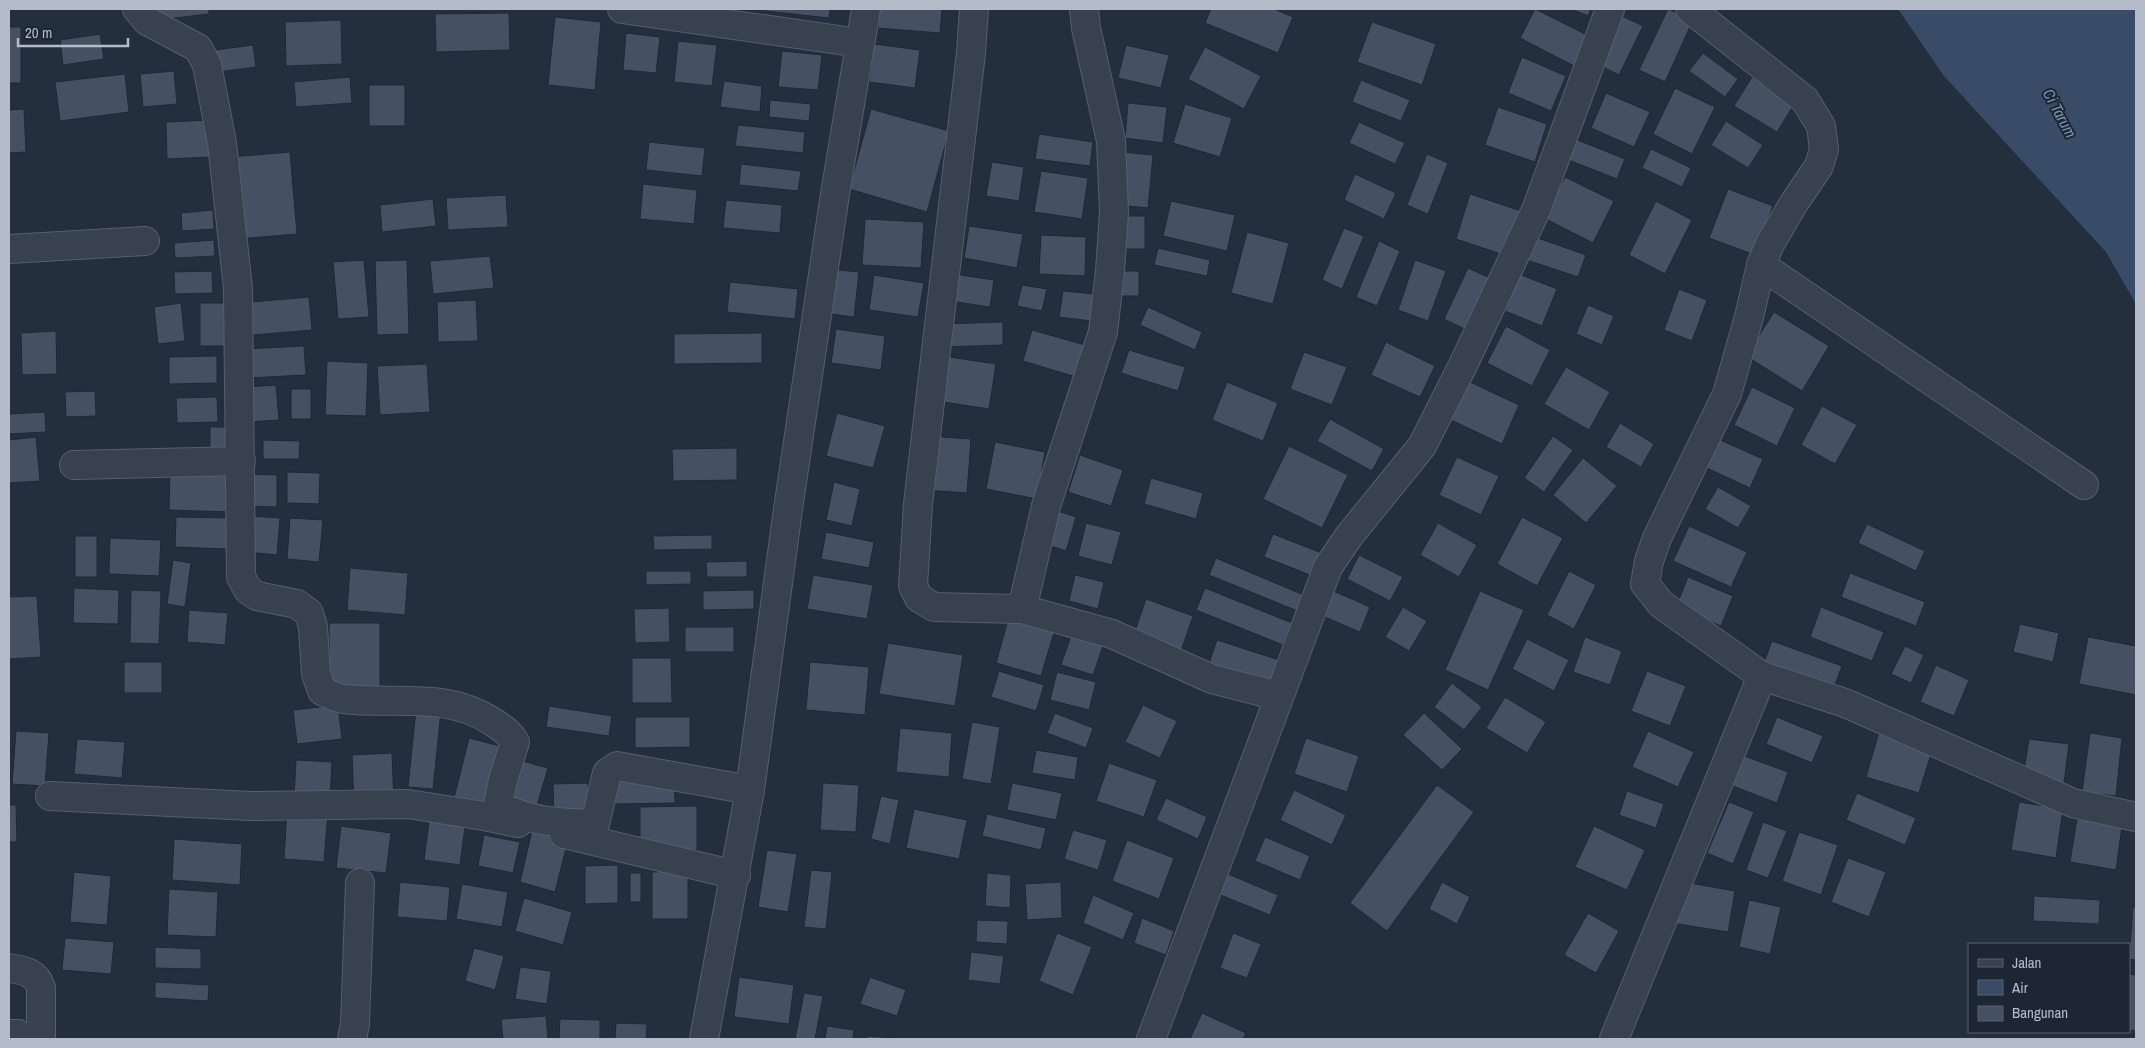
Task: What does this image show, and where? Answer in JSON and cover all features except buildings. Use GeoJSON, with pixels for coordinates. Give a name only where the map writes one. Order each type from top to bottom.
{"type":"FeatureCollection","features":[{"type":"Feature","properties":{"kind":"street"},"geometry":{"type":"LineString","coordinates":[[137,9],[147,21],[198,48],[207,65],[222,143],[238,288],[241,578],[248,590],[257,596],[297,604],[309,613],[313,627],[316,674],[322,691],[343,699],[408,700],[459,706],[486,717],[510,733],[515,742],[503,780],[498,804],[510,811],[550,822],[595,824],[607,773],[617,766],[750,790]]}},
{"type":"Feature","properties":{"kind":"street"},"geometry":{"type":"LineString","coordinates":[[622,9],[860,44]]}},
{"type":"Feature","properties":{"kind":"street"},"geometry":{"type":"LineString","coordinates":[[704,1039],[736,875],[750,790],[788,509],[866,9]]}},
{"type":"Feature","properties":{"kind":"street"},"geometry":{"type":"LineString","coordinates":[[974,9],[971,53],[918,504],[913,586],[920,598],[934,607],[1022,609],[1112,634],[1212,679],[1278,696]]}},
{"type":"Feature","properties":{"kind":"street"},"geometry":{"type":"LineString","coordinates":[[1022,609],[1046,506],[1103,332],[1110,271],[1114,213],[1110,141],[1086,28],[1084,9]]}},
{"type":"Feature","properties":{"kind":"street"},"geometry":{"type":"LineString","coordinates":[[1151,1039],[1278,696],[1328,567],[1349,536],[1422,446],[1463,365],[1536,210],[1610,9]]}},
{"type":"Feature","properties":{"kind":"street"},"geometry":{"type":"LineString","coordinates":[[1690,9],[1805,100],[1821,126],[1824,149],[1820,166],[1794,203],[1770,244],[1761,264],[1750,318],[1727,394],[1657,538],[1649,561],[1645,584],[1661,604],[1762,676],[1845,704],[2073,803],[2136,817]]}},
{"type":"Feature","properties":{"kind":"street"},"geometry":{"type":"LineString","coordinates":[[9,248],[146,241]]}},
{"type":"Feature","properties":{"kind":"street"},"geometry":{"type":"LineString","coordinates":[[1761,264],[2084,485]]}},
{"type":"Feature","properties":{"kind":"street"},"geometry":{"type":"LineString","coordinates":[[74,465],[241,460]]}},
{"type":"Feature","properties":{"kind":"street"},"geometry":{"type":"LineString","coordinates":[[1614,1039],[1762,676]]}},
{"type":"Feature","properties":{"kind":"street"},"geometry":{"type":"LineString","coordinates":[[50,796],[251,806],[408,804],[484,816],[736,875]]}},
{"type":"Feature","properties":{"kind":"street"},"geometry":{"type":"LineString","coordinates":[[352,1039],[355,1024],[360,883]]}},
{"type":"Feature","properties":{"kind":"street"},"geometry":{"type":"LineString","coordinates":[[9,968],[22,970],[35,976],[40,982],[41,988],[22,1036]]}},
{"type":"Feature","properties":{"kind":"water","name":"Ci Tarum"},"geometry":{"type":"Polygon","coordinates":[[[1898,9],[2136,9],[2136,304],[2106,252],[1944,76],[1898,9]]]}}]}
